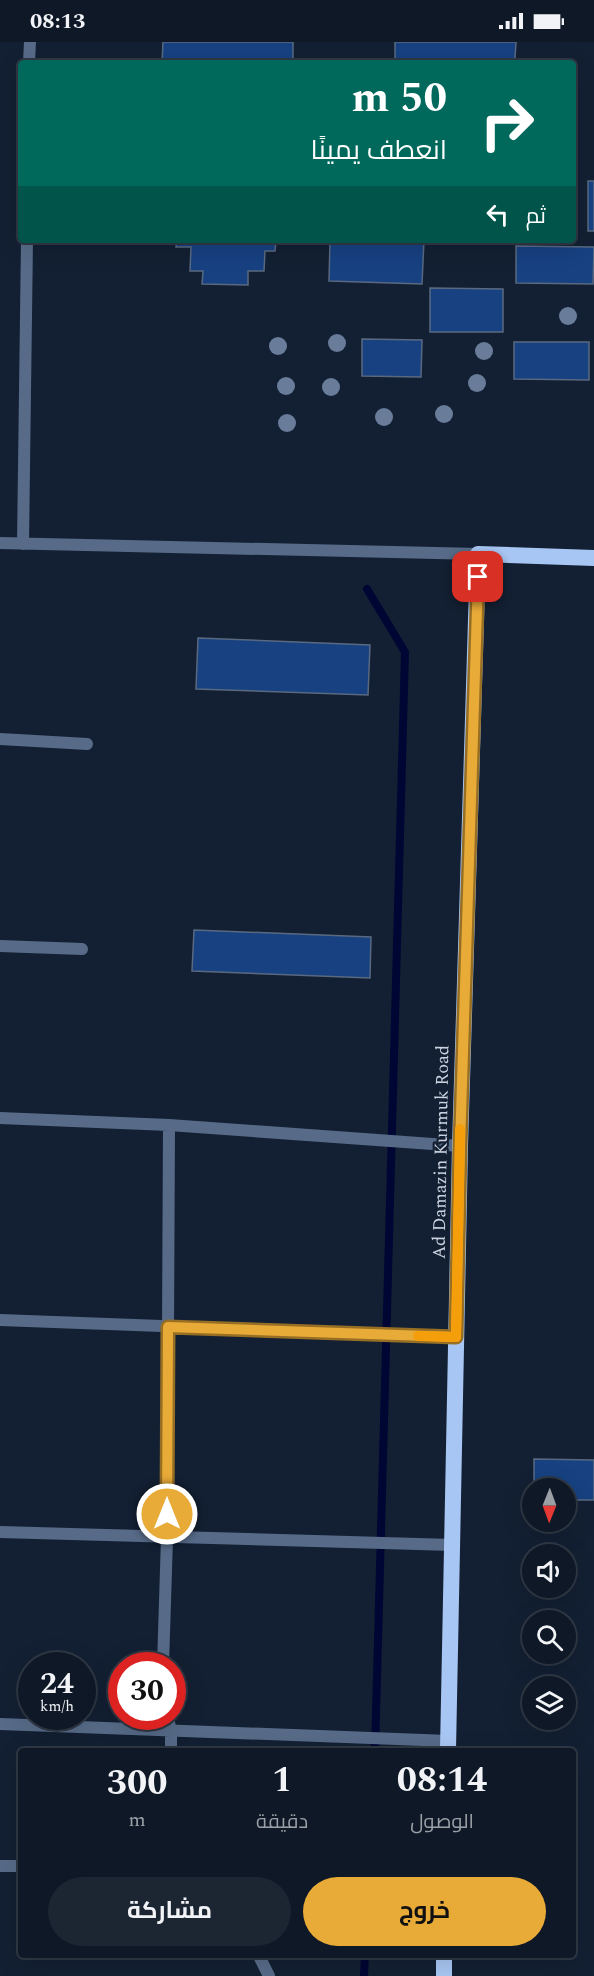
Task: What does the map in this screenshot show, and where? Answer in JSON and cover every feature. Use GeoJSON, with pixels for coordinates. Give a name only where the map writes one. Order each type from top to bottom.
{"type":"FeatureCollection","features":[{"type":"Feature","properties":{"kind":"highway"},"geometry":{"type":"LineString","coordinates":[[478,554],[594,558]]}},
{"type":"Feature","properties":{"kind":"highway","name":"Ad Damazin Kurmuk Road"},"geometry":{"type":"LineString","coordinates":[[449,1746],[460,1146],[478,554]]}},
{"type":"Feature","properties":{"kind":"highway"},"geometry":{"type":"LineString","coordinates":[[444,1958],[444,1976]]}},
{"type":"Feature","properties":{"kind":"street"},"geometry":{"type":"LineString","coordinates":[[29,60],[30,42]]}},
{"type":"Feature","properties":{"kind":"street"},"geometry":{"type":"LineString","coordinates":[[23,544],[27,243]]}},
{"type":"Feature","properties":{"kind":"street"},"geometry":{"type":"LineString","coordinates":[[0,543],[478,554]]}},
{"type":"Feature","properties":{"kind":"street"},"geometry":{"type":"LineString","coordinates":[[0,739],[87,744]]}},
{"type":"Feature","properties":{"kind":"street"},"geometry":{"type":"LineString","coordinates":[[0,946],[82,949]]}},
{"type":"Feature","properties":{"kind":"street"},"geometry":{"type":"LineString","coordinates":[[0,1118],[169,1125],[460,1146]]}},
{"type":"Feature","properties":{"kind":"street"},"geometry":{"type":"LineString","coordinates":[[164,1652],[169,1125]]}},
{"type":"Feature","properties":{"kind":"street"},"geometry":{"type":"LineString","coordinates":[[0,1320],[456,1337]]}},
{"type":"Feature","properties":{"kind":"street"},"geometry":{"type":"LineString","coordinates":[[0,1532],[452,1545]]}},
{"type":"Feature","properties":{"kind":"street"},"geometry":{"type":"LineString","coordinates":[[0,1724],[108,1728]]}},
{"type":"Feature","properties":{"kind":"street"},"geometry":{"type":"LineString","coordinates":[[171,1748],[171,1730],[449,1746]]}},
{"type":"Feature","properties":{"kind":"street"},"geometry":{"type":"LineString","coordinates":[[0,1866],[18,1866]]}},
{"type":"Feature","properties":{"kind":"street"},"geometry":{"type":"LineString","coordinates":[[260,1958],[268,1976]]}},
{"type":"Feature","properties":{"kind":"building"},"geometry":{"type":"Polygon","coordinates":[[[163,42],[293,42],[293,60],[162,60],[163,42]]]}},
{"type":"Feature","properties":{"kind":"building"},"geometry":{"type":"Polygon","coordinates":[[[395,42],[516,42],[513,60],[397,60],[395,42]]]}},
{"type":"Feature","properties":{"kind":"building"},"geometry":{"type":"Polygon","coordinates":[[[588,181],[594,181],[594,231],[588,231],[588,181]]]}},
{"type":"Feature","properties":{"kind":"building"},"geometry":{"type":"Polygon","coordinates":[[[177,243],[276,243],[275,251],[265,251],[264,271],[248,271],[248,285],[202,284],[203,271],[190,271],[191,247],[176,247],[177,243]]]}},
{"type":"Feature","properties":{"kind":"building"},"geometry":{"type":"Polygon","coordinates":[[[330,243],[424,243],[422,284],[329,281],[330,243]]]}},
{"type":"Feature","properties":{"kind":"building"},"geometry":{"type":"Polygon","coordinates":[[[516,246],[594,247],[593,284],[516,283],[516,246]]]}},
{"type":"Feature","properties":{"kind":"building"},"geometry":{"type":"Polygon","coordinates":[[[430,288],[503,289],[503,332],[430,332],[430,288]]]}},
{"type":"Feature","properties":{"kind":"building"},"geometry":{"type":"Polygon","coordinates":[[[362,339],[422,340],[421,377],[362,376],[362,339]]]}},
{"type":"Feature","properties":{"kind":"building"},"geometry":{"type":"Polygon","coordinates":[[[514,342],[589,342],[589,380],[514,379],[514,342]]]}},
{"type":"Feature","properties":{"kind":"building"},"geometry":{"type":"Polygon","coordinates":[[[198,638],[370,645],[368,695],[196,689],[198,638]]]}},
{"type":"Feature","properties":{"kind":"building"},"geometry":{"type":"Polygon","coordinates":[[[194,930],[371,937],[370,978],[192,971],[194,930]]]}},
{"type":"Feature","properties":{"kind":"building"},"geometry":{"type":"Polygon","coordinates":[[[534,1459],[594,1460],[594,1500],[576,1500],[576,1478],[534,1478],[534,1459]]]}},
{"type":"Feature","properties":{"kind":"waterway"},"geometry":{"type":"LineString","coordinates":[[367,589],[405,652],[375,1748]]}},
{"type":"Feature","properties":{"kind":"waterway"},"geometry":{"type":"LineString","coordinates":[[364,1976],[365,1958]]}},
{"type":"Feature","properties":{"kind":"slow traffic"},"geometry":{"type":"LineString","coordinates":[[418,1336],[456,1337],[460,1129]]}},
{"type":"Feature","properties":{"kind":"route"},"geometry":{"type":"LineString","coordinates":[[167,1514],[168,1327],[456,1337],[478,577]]}}]}
